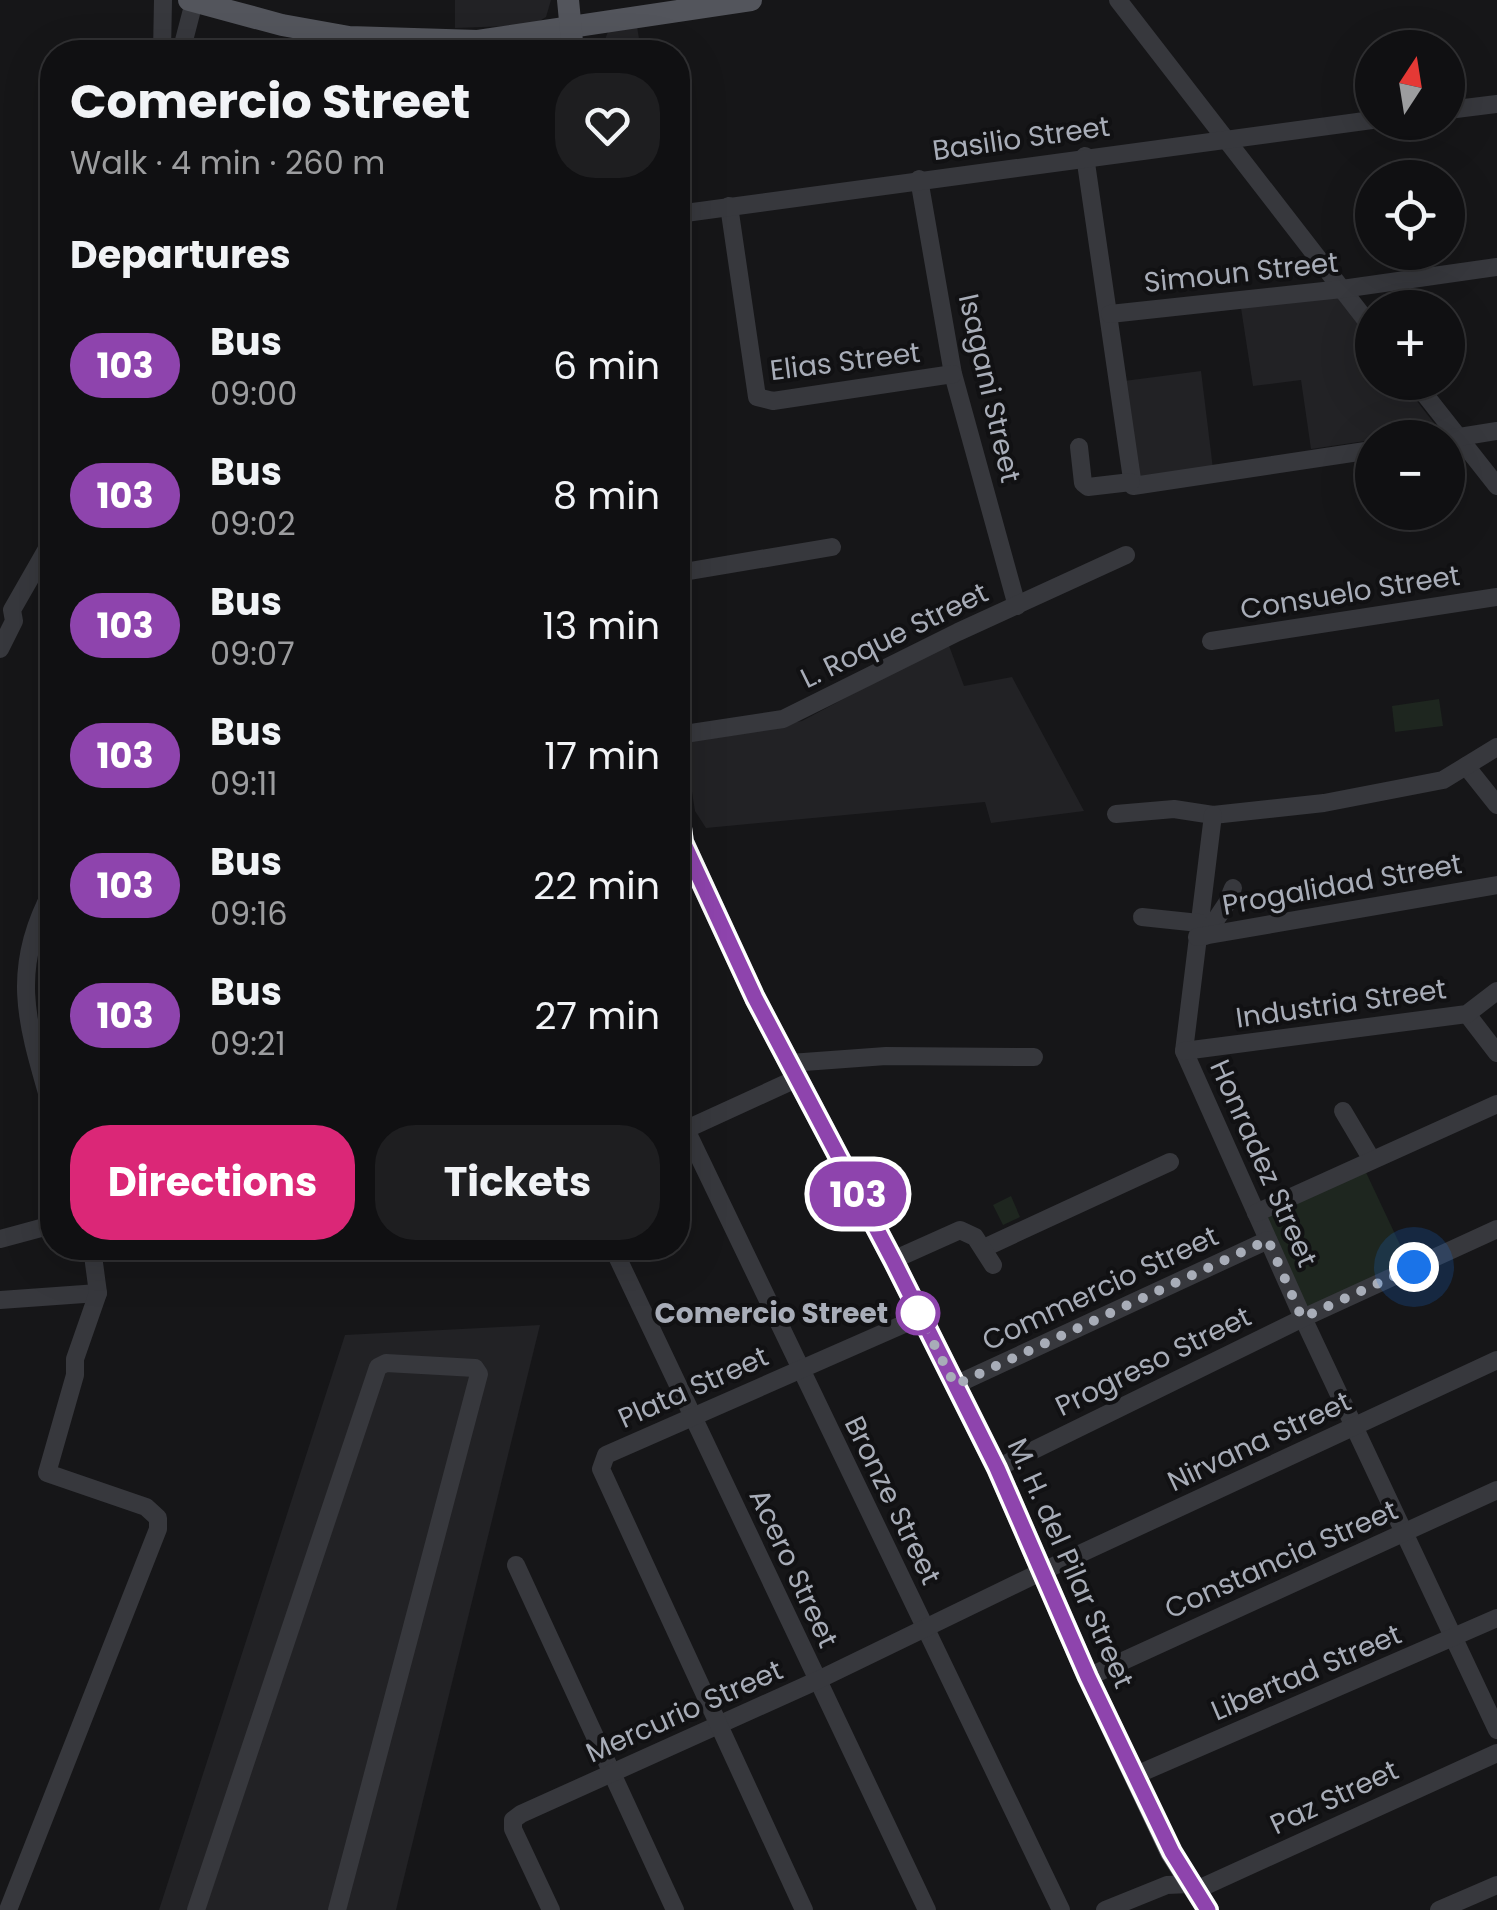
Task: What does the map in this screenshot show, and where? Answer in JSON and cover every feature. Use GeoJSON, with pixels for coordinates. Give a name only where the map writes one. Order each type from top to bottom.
{"type":"FeatureCollection","features":[{"type":"Feature","properties":{"kind":"main road"},"geometry":{"type":"LineString","coordinates":[[568,0],[572,40]]}},
{"type":"Feature","properties":{"kind":"main road"},"geometry":{"type":"LineString","coordinates":[[485,40],[751,0]]}},
{"type":"Feature","properties":{"kind":"main road"},"geometry":{"type":"LineString","coordinates":[[192,1],[282,25],[349,36],[452,40]]}},
{"type":"Feature","properties":{"kind":"main road","name":"M. H. del Pilar Street"},"geometry":{"type":"LineString","coordinates":[[690,864],[997,1468],[1088,1677],[1172,1852],[1197,1895]]}},
{"type":"Feature","properties":{"kind":"street"},"geometry":{"type":"LineString","coordinates":[[162,40],[163,0]]}},
{"type":"Feature","properties":{"kind":"street"},"geometry":{"type":"LineString","coordinates":[[1118,0],[1355,306]]}},
{"type":"Feature","properties":{"kind":"street"},"geometry":{"type":"LineString","coordinates":[[184,40],[192,1]]}},
{"type":"Feature","properties":{"kind":"street"},"geometry":{"type":"LineString","coordinates":[[1465,108],[1497,104]]}},
{"type":"Feature","properties":{"kind":"street","name":"Basilio Street"},"geometry":{"type":"LineString","coordinates":[[690,212],[1355,122]]}},
{"type":"Feature","properties":{"kind":"street"},"geometry":{"type":"LineString","coordinates":[[1085,156],[1132,484]]}},
{"type":"Feature","properties":{"kind":"street","name":"Isagani Street"},"geometry":{"type":"LineString","coordinates":[[919,180],[954,374],[1016,606]]}},
{"type":"Feature","properties":{"kind":"street","name":"Elias Street"},"geometry":{"type":"LineString","coordinates":[[729,206],[757,397],[773,401],[954,374]]}},
{"type":"Feature","properties":{"kind":"street","name":"Simoun Street"},"geometry":{"type":"LineString","coordinates":[[1110,314],[1342,290],[1497,267]]}},
{"type":"Feature","properties":{"kind":"street"},"geometry":{"type":"LineString","coordinates":[[1465,436],[1497,432]]}},
{"type":"Feature","properties":{"kind":"street"},"geometry":{"type":"LineString","coordinates":[[1079,446],[1083,484],[1088,486],[1132,484],[1355,452]]}},
{"type":"Feature","properties":{"kind":"street"},"geometry":{"type":"LineString","coordinates":[[1465,451],[1497,486]]}},
{"type":"Feature","properties":{"kind":"street"},"geometry":{"type":"LineString","coordinates":[[690,571],[832,547]]}},
{"type":"Feature","properties":{"kind":"street","name":"L. Roque Street"},"geometry":{"type":"LineString","coordinates":[[690,733],[783,719],[1126,555]]}},
{"type":"Feature","properties":{"kind":"street"},"geometry":{"type":"LineString","coordinates":[[0,650],[14,621],[12,610],[40,561]]}},
{"type":"Feature","properties":{"kind":"street","name":"Consuelo Street"},"geometry":{"type":"LineString","coordinates":[[1212,641],[1497,597]]}},
{"type":"Feature","properties":{"kind":"street"},"geometry":{"type":"LineString","coordinates":[[1116,814],[1174,809],[1213,815],[1324,803],[1416,787],[1443,780],[1497,747]]}},
{"type":"Feature","properties":{"kind":"street"},"geometry":{"type":"LineString","coordinates":[[1466,766],[1497,805]]}},
{"type":"Feature","properties":{"kind":"street","name":"Honradez Street"},"geometry":{"type":"LineString","coordinates":[[1213,815],[1184,1051],[1302,1318],[1497,1730]]}},
{"type":"Feature","properties":{"kind":"street","name":"Progalidad Street"},"geometry":{"type":"LineString","coordinates":[[1142,917],[1200,932],[1497,885]]}},
{"type":"Feature","properties":{"kind":"street"},"geometry":{"type":"LineString","coordinates":[[1200,932],[1227,904],[1233,888]]}},
{"type":"Feature","properties":{"kind":"street"},"geometry":{"type":"LineString","coordinates":[[40,915],[27,953],[24,1006],[40,1065]]}},
{"type":"Feature","properties":{"kind":"street","name":"Industria Street"},"geometry":{"type":"LineString","coordinates":[[1184,1051],[1466,1014],[1497,991]]}},
{"type":"Feature","properties":{"kind":"street"},"geometry":{"type":"LineString","coordinates":[[1466,1014],[1497,1053]]}},
{"type":"Feature","properties":{"kind":"street"},"geometry":{"type":"LineString","coordinates":[[690,1120],[794,1071],[886,1056],[1034,1057]]}},
{"type":"Feature","properties":{"kind":"street"},"geometry":{"type":"LineString","coordinates":[[1256,1213],[1497,1104]]}},
{"type":"Feature","properties":{"kind":"street"},"geometry":{"type":"LineString","coordinates":[[1343,1111],[1372,1160]]}},
{"type":"Feature","properties":{"kind":"street","name":"Bronze Street"},"geometry":{"type":"LineString","coordinates":[[690,1145],[1060,1910]]}},
{"type":"Feature","properties":{"kind":"street"},"geometry":{"type":"LineString","coordinates":[[984,1248],[1170,1162]]}},
{"type":"Feature","properties":{"kind":"street"},"geometry":{"type":"LineString","coordinates":[[0,1239],[40,1228]]}},
{"type":"Feature","properties":{"kind":"street"},"geometry":{"type":"LineString","coordinates":[[893,1260],[960,1230],[976,1237],[992,1265]]}},
{"type":"Feature","properties":{"kind":"street","name":"Progreso Street"},"geometry":{"type":"LineString","coordinates":[[997,1468],[1302,1318],[1497,1230]]}},
{"type":"Feature","properties":{"kind":"street","name":"Commercio Street"},"geometry":{"type":"LineString","coordinates":[[955,1385],[1268,1240]]}},
{"type":"Feature","properties":{"kind":"street"},"geometry":{"type":"LineString","coordinates":[[8,1910],[158,1528],[158,1518],[146,1507],[48,1473],[84,1378],[75,1359],[98,1293],[94,1260]]}},
{"type":"Feature","properties":{"kind":"street","name":"Acero Street"},"geometry":{"type":"LineString","coordinates":[[620,1260],[927,1910]]}},
{"type":"Feature","properties":{"kind":"street"},"geometry":{"type":"LineString","coordinates":[[0,1300],[98,1293]]}},
{"type":"Feature","properties":{"kind":"street","name":"Plata Street"},"geometry":{"type":"LineString","coordinates":[[718,1726],[601,1469],[602,1462],[606,1456],[920,1317]]}},
{"type":"Feature","properties":{"kind":"street","name":"Nirvana Street"},"geometry":{"type":"LineString","coordinates":[[1043,1570],[1497,1360]]}},
{"type":"Feature","properties":{"kind":"street"},"geometry":{"type":"LineString","coordinates":[[196,1910],[378,1367],[386,1363],[475,1368],[480,1374],[336,1910]]}},
{"type":"Feature","properties":{"kind":"street","name":"Constancia Street"},"geometry":{"type":"LineString","coordinates":[[1088,1677],[1497,1490]]}},
{"type":"Feature","properties":{"kind":"street"},"geometry":{"type":"LineString","coordinates":[[516,1564],[675,1910]]}},
{"type":"Feature","properties":{"kind":"street","name":"Mercurio Street"},"geometry":{"type":"LineString","coordinates":[[551,1910],[512,1823],[521,1814],[816,1681],[1043,1570]]}},
{"type":"Feature","properties":{"kind":"street","name":"Libertad Street"},"geometry":{"type":"LineString","coordinates":[[1136,1775],[1497,1618]]}},
{"type":"Feature","properties":{"kind":"street"},"geometry":{"type":"LineString","coordinates":[[718,1726],[804,1910]]}},
{"type":"Feature","properties":{"kind":"street","name":"Paz Street"},"geometry":{"type":"LineString","coordinates":[[1105,1910],[1167,1885],[1197,1895],[1497,1752]]}},
{"type":"Feature","properties":{"kind":"street"},"geometry":{"type":"LineString","coordinates":[[1146,1892],[1164,1876],[1172,1852]]}},
{"type":"Feature","properties":{"kind":"street"},"geometry":{"type":"LineString","coordinates":[[1440,1910],[1497,1885]]}},
{"type":"Feature","properties":{"kind":"shaded area"},"geometry":{"type":"Polygon","coordinates":[[[455,0],[551,0],[546,17],[533,25],[455,28],[455,0]]]}},
{"type":"Feature","properties":{"kind":"shaded area"},"geometry":{"type":"Polygon","coordinates":[[[637,26],[639,40],[605,40],[608,32],[637,26]]]}},
{"type":"Feature","properties":{"kind":"shaded area"},"geometry":{"type":"Polygon","coordinates":[[[1337,295],[1355,319],[1355,400],[1416,400],[1432,420],[1355,420],[1355,443],[1311,449],[1301,380],[1253,386],[1241,308],[1337,295]]]}},
{"type":"Feature","properties":{"kind":"shaded area"},"geometry":{"type":"Polygon","coordinates":[[[1201,371],[1213,469],[1140,481],[1124,381],[1201,371]]]}},
{"type":"Feature","properties":{"kind":"shaded area"},"geometry":{"type":"Polygon","coordinates":[[[948,643],[964,686],[1012,677],[1084,811],[991,823],[985,802],[706,828],[695,811],[690,739],[802,721],[948,643]]]}},
{"type":"Feature","properties":{"kind":"shaded area"},"geometry":{"type":"Polygon","coordinates":[[[1439,699],[1443,726],[1395,732],[1392,706],[1439,699]]]}},
{"type":"Feature","properties":{"kind":"shaded area"},"geometry":{"type":"Polygon","coordinates":[[[1363,1166],[1410,1266],[1304,1316],[1259,1213],[1363,1166]]]}},
{"type":"Feature","properties":{"kind":"shaded area"},"geometry":{"type":"Polygon","coordinates":[[[1011,1196],[1020,1217],[1003,1225],[993,1205],[1011,1196]]]}},
{"type":"Feature","properties":{"kind":"shaded area"},"geometry":{"type":"Polygon","coordinates":[[[540,1325],[396,1910],[159,1910],[345,1335],[540,1325]]]}},
{"type":"Feature","properties":{"kind":"bus line","name":"103"},"geometry":{"type":"LineString","coordinates":[[690,857],[755,998],[997,1468],[1088,1677],[1172,1852],[1208,1910]]}},
{"type":"Feature","properties":{"kind":"place","name":"Comercio Street"},"geometry":{"type":"Point","coordinates":[918,1313]}},
{"type":"Feature","properties":{"kind":"route"},"geometry":{"type":"LineString","coordinates":[[918,1313],[955,1385],[1268,1240],[1302,1318],[1414,1267]]}}]}
